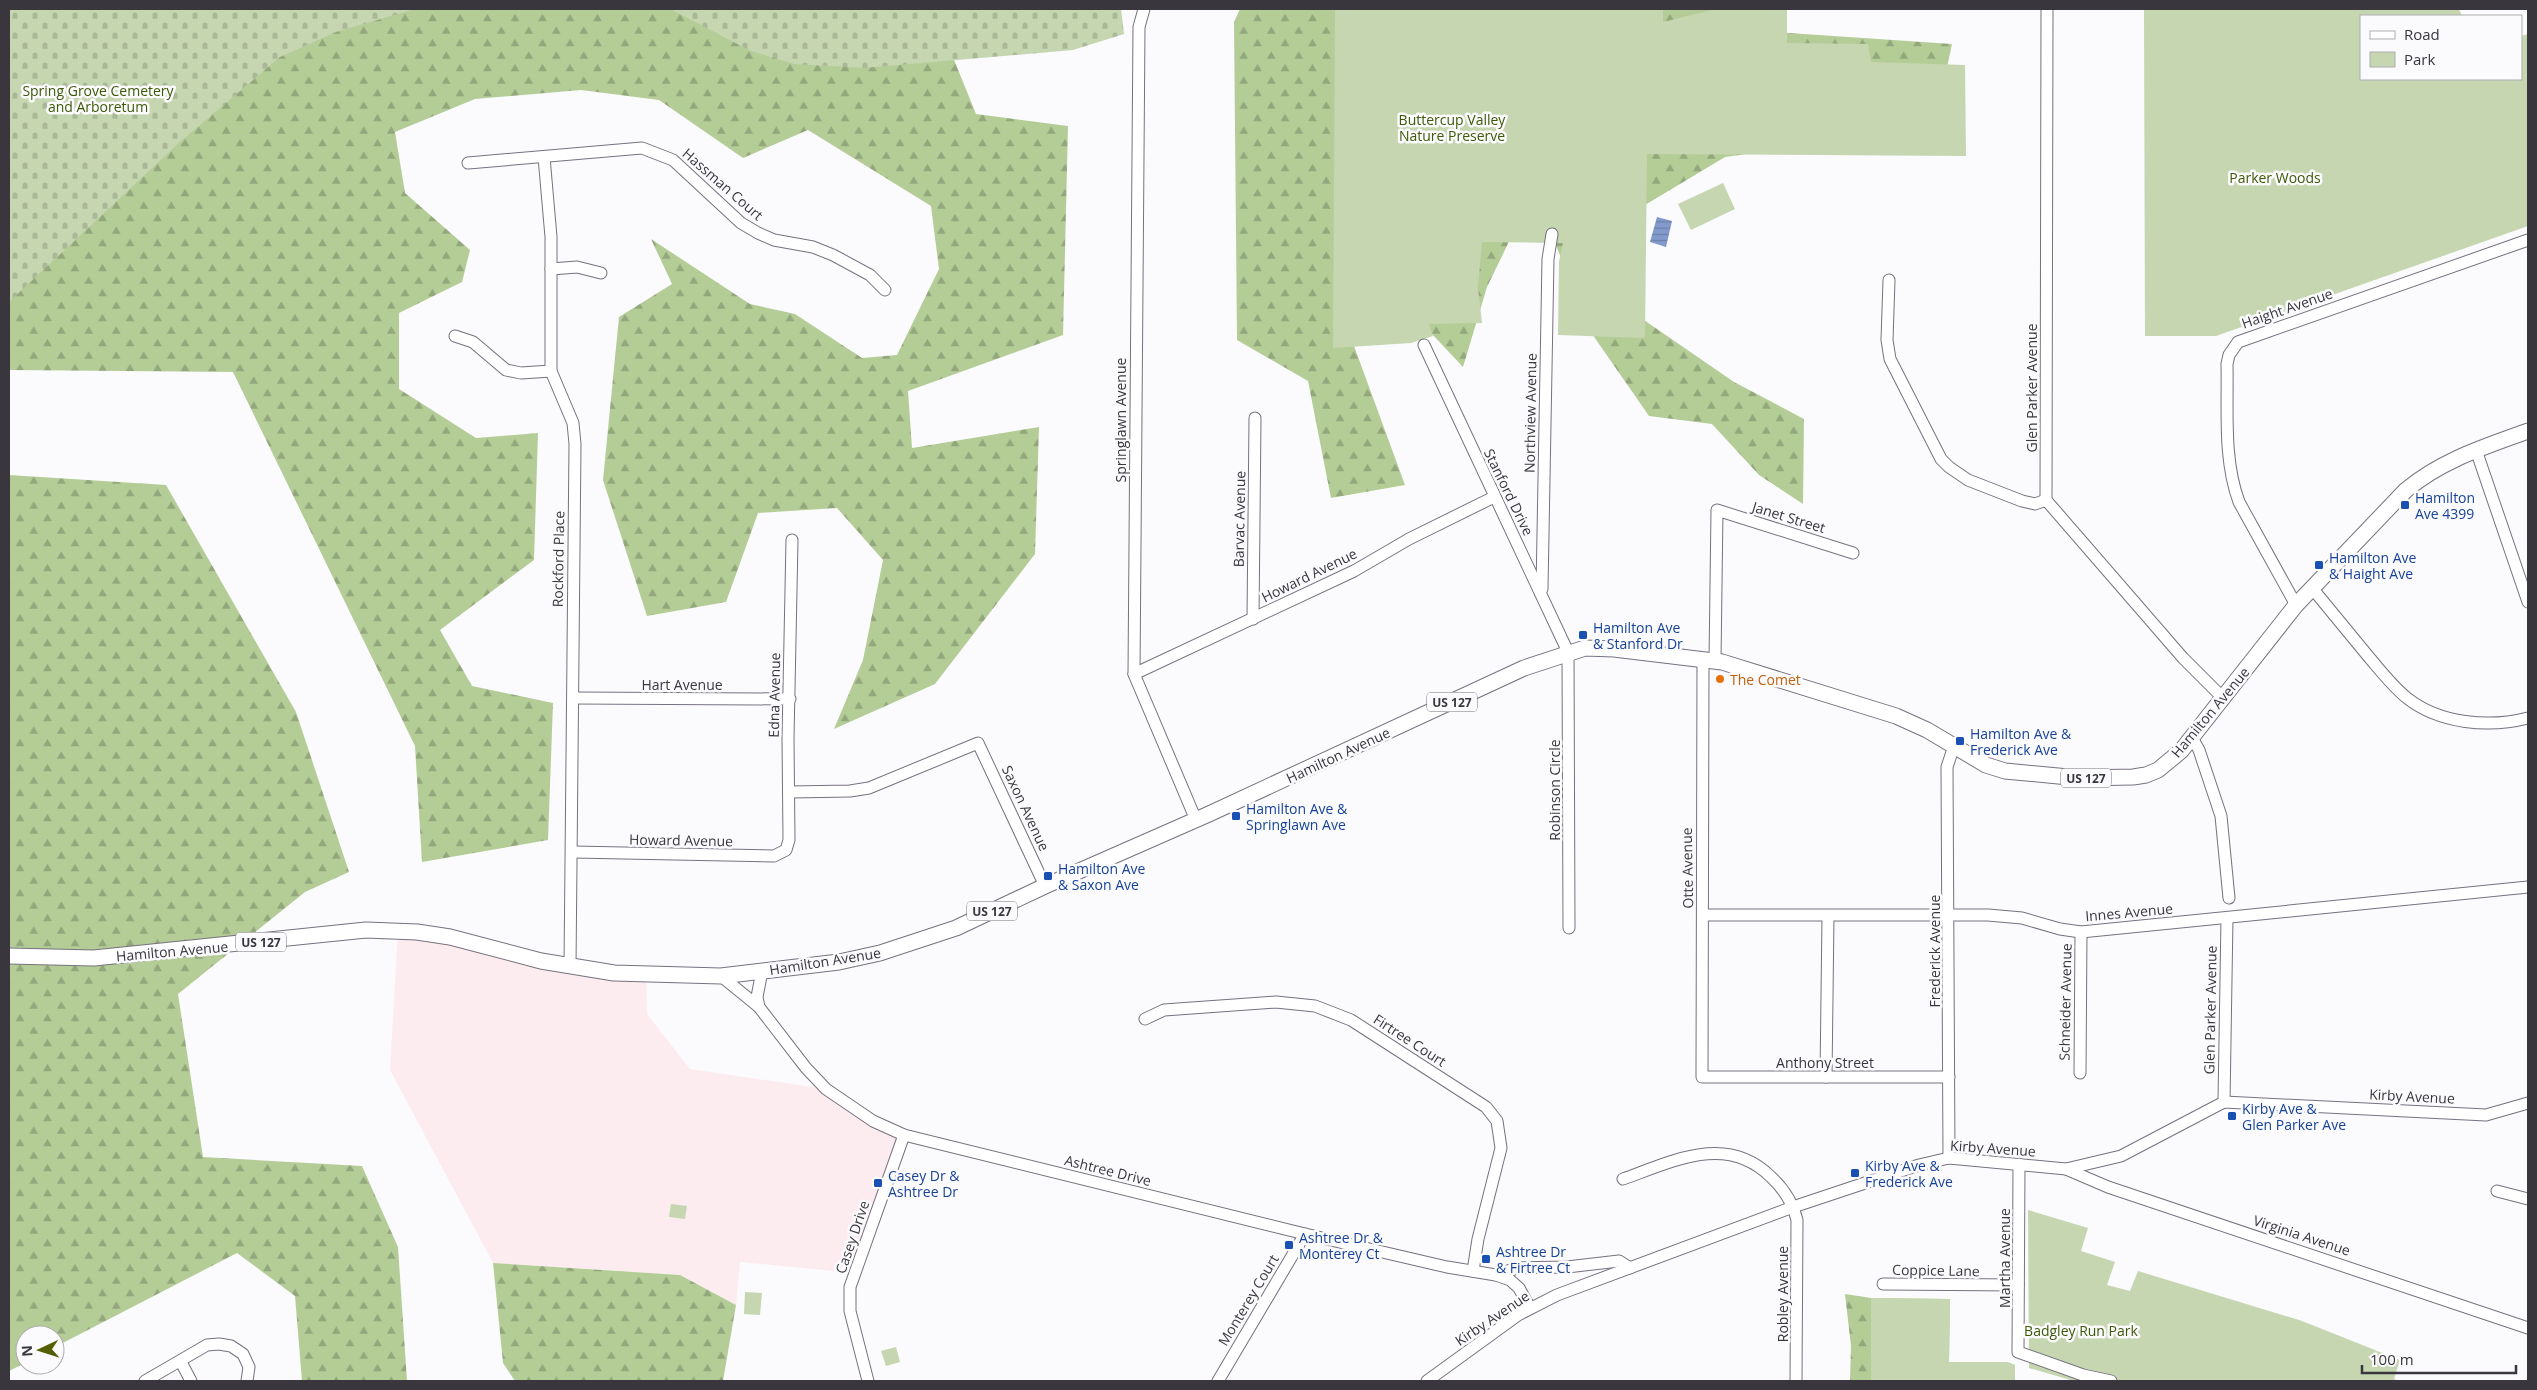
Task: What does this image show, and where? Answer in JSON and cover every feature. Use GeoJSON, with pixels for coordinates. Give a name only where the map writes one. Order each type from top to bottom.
{"type":"FeatureCollection","features":[{"type":"Feature","properties":{"kind":"main road","name":"Hamilton Avenue"},"geometry":{"type":"LineString","coordinates":[[9,956],[94,958],[361,930],[384,930],[450,937],[570,967],[619,973],[721,976],[831,963],[880,954],[956,928],[1045,886],[1196,820],[1524,668],[1585,648],[1614,649],[1709,660],[1896,716],[1986,765],[2005,771],[2113,779],[2146,775],[2158,770],[2181,751],[2224,699],[2296,605],[2406,490],[2436,467],[2528,431]]}},
{"type":"Feature","properties":{"kind":"street","name":"Springlawn Avenue"},"geometry":{"type":"LineString","coordinates":[[1144,9],[1139,27],[1134,674],[1196,820]]}},
{"type":"Feature","properties":{"kind":"street","name":"Glen Parker Avenue"},"geometry":{"type":"LineString","coordinates":[[2046,500],[2047,9]]}},
{"type":"Feature","properties":{"kind":"street","name":"Hassman Court"},"geometry":{"type":"LineString","coordinates":[[468,163],[624,148],[642,148],[673,160],[741,223],[758,234],[774,240],[813,247],[833,255],[870,275],[885,290]]}},
{"type":"Feature","properties":{"kind":"street","name":"Rockford Place"},"geometry":{"type":"LineString","coordinates":[[544,157],[551,236],[551,371],[573,423],[575,444],[573,852],[570,967]]}},
{"type":"Feature","properties":{"kind":"street","name":"Northview Avenue"},"geometry":{"type":"LineString","coordinates":[[1542,593],[1548,259],[1552,234]]}},
{"type":"Feature","properties":{"kind":"street","name":"Haight Avenue"},"geometry":{"type":"LineString","coordinates":[[2296,605],[2238,502],[2234,488],[2230,469],[2226,364],[2232,349],[2238,342],[2528,240]]}},
{"type":"Feature","properties":{"kind":"street"},"geometry":{"type":"LineString","coordinates":[[551,269],[577,268],[601,273]]}},
{"type":"Feature","properties":{"kind":"street"},"geometry":{"type":"LineString","coordinates":[[1889,280],[1886,340],[1890,359],[1941,459],[1968,480],[2013,498],[2035,504],[2046,500],[2183,658],[2224,699]]}},
{"type":"Feature","properties":{"kind":"street"},"geometry":{"type":"LineString","coordinates":[[455,336],[473,342],[506,370],[520,373],[551,371]]}},
{"type":"Feature","properties":{"kind":"street","name":"Stanford Drive"},"geometry":{"type":"LineString","coordinates":[[1424,344],[1568,652]]}},
{"type":"Feature","properties":{"kind":"street","name":"Barvac Avenue"},"geometry":{"type":"LineString","coordinates":[[1253,619],[1255,418]]}},
{"type":"Feature","properties":{"kind":"street"},"geometry":{"type":"LineString","coordinates":[[2476,450],[2528,602]]}},
{"type":"Feature","properties":{"kind":"street","name":"Howard Avenue"},"geometry":{"type":"LineString","coordinates":[[1134,674],[1354,571],[1408,539],[1494,497]]}},
{"type":"Feature","properties":{"kind":"street","name":"Janet Street"},"geometry":{"type":"LineString","coordinates":[[1717,510],[1853,553]]}},
{"type":"Feature","properties":{"kind":"street","name":"Otte Avenue"},"geometry":{"type":"LineString","coordinates":[[1702,1077],[1703,915],[1701,802],[1717,510]]}},
{"type":"Feature","properties":{"kind":"street","name":"Edna Avenue"},"geometry":{"type":"LineString","coordinates":[[786,850],[790,840],[792,540]]}},
{"type":"Feature","properties":{"kind":"street"},"geometry":{"type":"LineString","coordinates":[[2312,588],[2395,688],[2424,709],[2451,718],[2480,723],[2499,723],[2528,718]]}},
{"type":"Feature","properties":{"kind":"street","name":"Robinson Circle"},"geometry":{"type":"LineString","coordinates":[[1568,652],[1569,928]]}},
{"type":"Feature","properties":{"kind":"street","name":"Hart Avenue"},"geometry":{"type":"LineString","coordinates":[[574,698],[790,699]]}},
{"type":"Feature","properties":{"kind":"street"},"geometry":{"type":"LineString","coordinates":[[2192,738],[2199,750],[2221,816],[2229,898]]}},
{"type":"Feature","properties":{"kind":"street","name":"Saxon Avenue"},"geometry":{"type":"LineString","coordinates":[[790,792],[850,791],[869,788],[978,743],[1045,886]]}},
{"type":"Feature","properties":{"kind":"street","name":"Frederick Avenue"},"geometry":{"type":"LineString","coordinates":[[1948,1158],[1949,917],[1947,767],[1954,746]]}},
{"type":"Feature","properties":{"kind":"street","name":"Howard Avenue"},"geometry":{"type":"LineString","coordinates":[[573,852],[774,856],[786,850]]}},
{"type":"Feature","properties":{"kind":"street","name":"Innes Avenue"},"geometry":{"type":"LineString","coordinates":[[1703,915],[1949,917],[1988,915],[2022,918],[2060,929],[2081,932],[2528,887]]}},
{"type":"Feature","properties":{"kind":"street"},"geometry":{"type":"LineString","coordinates":[[1826,1077],[1828,916]]}},
{"type":"Feature","properties":{"kind":"street","name":"Glen Parker Avenue"},"geometry":{"type":"LineString","coordinates":[[2224,1102],[2227,918]]}},
{"type":"Feature","properties":{"kind":"street","name":"Schneider Avenue"},"geometry":{"type":"LineString","coordinates":[[2080,1073],[2081,932]]}},
{"type":"Feature","properties":{"kind":"street"},"geometry":{"type":"LineString","coordinates":[[759,1007],[757,997],[762,971]]}},
{"type":"Feature","properties":{"kind":"street","name":"Ashtree Drive"},"geometry":{"type":"LineString","coordinates":[[721,976],[759,1007],[806,1068],[826,1089],[873,1121],[904,1135],[1305,1234],[1496,1275],[1510,1280],[1519,1288],[1530,1308]]}},
{"type":"Feature","properties":{"kind":"street","name":"Firtree Court"},"geometry":{"type":"LineString","coordinates":[[1145,1018],[1164,1010],[1276,1002],[1315,1006],[1351,1020],[1486,1107],[1497,1121],[1501,1148],[1478,1239],[1473,1271]]}},
{"type":"Feature","properties":{"kind":"street","name":"Anthony Street"},"geometry":{"type":"LineString","coordinates":[[1702,1077],[1949,1077]]}},
{"type":"Feature","properties":{"kind":"street","name":"Kirby Avenue"},"geometry":{"type":"LineString","coordinates":[[1427,1381],[1530,1308],[1557,1295],[1793,1207],[1919,1165],[1948,1158],[2066,1169],[2121,1156],[2224,1102],[2486,1115],[2528,1103]]}},
{"type":"Feature","properties":{"kind":"street","name":"Casey Drive"},"geometry":{"type":"LineString","coordinates":[[868,1381],[850,1311],[850,1287],[904,1135]]}},
{"type":"Feature","properties":{"kind":"street"},"geometry":{"type":"LineString","coordinates":[[1623,1179],[1684,1158],[1724,1153],[1744,1157],[1762,1168],[1776,1181],[1793,1207]]}},
{"type":"Feature","properties":{"kind":"street","name":"Martha Avenue"},"geometry":{"type":"LineString","coordinates":[[2020,1164],[2018,1352],[2084,1375],[2111,1381]]}},
{"type":"Feature","properties":{"kind":"street","name":"Virginia Avenue"},"geometry":{"type":"LineString","coordinates":[[2066,1169],[2108,1188],[2528,1328]]}},
{"type":"Feature","properties":{"kind":"street"},"geometry":{"type":"LineString","coordinates":[[2497,1191],[2528,1198]]}},
{"type":"Feature","properties":{"kind":"street","name":"Robley Avenue"},"geometry":{"type":"LineString","coordinates":[[1793,1207],[1797,1220],[1796,1381]]}},
{"type":"Feature","properties":{"kind":"street","name":"Monterey Court"},"geometry":{"type":"LineString","coordinates":[[1218,1381],[1305,1234]]}},
{"type":"Feature","properties":{"kind":"street"},"geometry":{"type":"LineString","coordinates":[[1496,1275],[1518,1268],[1567,1267],[1619,1261],[1630,1268]]}},
{"type":"Feature","properties":{"kind":"street","name":"Coppice Lane"},"geometry":{"type":"LineString","coordinates":[[1883,1284],[2018,1285]]}},
{"type":"Feature","properties":{"kind":"street"},"geometry":{"type":"LineString","coordinates":[[145,1381],[181,1362],[207,1345],[219,1344],[231,1346],[242,1354],[249,1366],[247,1381]]}},
{"type":"Feature","properties":{"kind":"street"},"geometry":{"type":"LineString","coordinates":[[181,1362],[191,1381]]}},
{"type":"Feature","properties":{"kind":"shaded area"},"geometry":{"type":"Polygon","coordinates":[[[398,931],[646,974],[647,1014],[690,1069],[826,1089],[904,1135],[854,1273],[740,1262],[736,1305],[680,1275],[493,1263],[390,1070],[398,931]]]}},
{"type":"Feature","properties":{"kind":"green space"},"geometry":{"type":"Polygon","coordinates":[[[9,9],[1106,9],[948,45],[976,114],[1068,126],[1063,335],[908,391],[912,448],[1039,427],[1035,554],[935,684],[834,729],[863,660],[883,560],[837,508],[758,513],[726,602],[647,616],[603,480],[619,317],[672,284],[651,239],[750,304],[795,314],[862,358],[897,355],[939,269],[931,206],[808,130],[743,158],[659,100],[581,90],[475,99],[395,132],[405,193],[470,250],[462,282],[399,313],[399,389],[476,438],[538,433],[534,560],[440,630],[472,686],[553,703],[548,840],[422,862],[415,746],[233,372],[9,370],[9,9]]]}},
{"type":"Feature","properties":{"kind":"green space","name":"Spring Grove Cemetery and Arboretum"},"geometry":{"type":"Polygon","coordinates":[[[9,9],[415,9],[336,32],[280,57],[180,142],[9,302],[9,9]]]}},
{"type":"Feature","properties":{"kind":"green space"},"geometry":{"type":"Polygon","coordinates":[[[670,9],[1121,9],[1124,34],[1073,50],[864,68],[794,64],[751,51],[670,9]]]}},
{"type":"Feature","properties":{"kind":"green space","name":"Buttercup Valley Nature Preserve"},"geometry":{"type":"Polygon","coordinates":[[[1240,9],[1737,9],[1776,32],[1952,44],[1934,128],[1725,157],[1615,223],[1625,307],[1734,382],[1804,419],[1803,504],[1759,475],[1712,424],[1649,416],[1590,331],[1534,190],[1487,287],[1463,367],[1416,317],[1354,346],[1405,485],[1331,498],[1308,381],[1237,340],[1234,22],[1240,9]]]}},
{"type":"Feature","properties":{"kind":"green space","name":"Buttercup Valley Nature Preserve"},"geometry":{"type":"Polygon","coordinates":[[[1335,9],[1663,9],[1663,22],[1716,9],[1787,9],[1787,43],[1868,44],[1871,62],[1965,65],[1966,156],[1647,154],[1645,338],[1558,335],[1559,262],[1563,243],[1482,242],[1478,288],[1482,323],[1429,324],[1433,336],[1411,343],[1333,348],[1335,9]]]}},
{"type":"Feature","properties":{"kind":"green space","name":"Parker Woods"},"geometry":{"type":"Polygon","coordinates":[[[2144,9],[2459,9],[2462,15],[2360,15],[2360,80],[2522,80],[2522,36],[2528,34],[2528,226],[2216,336],[2145,336],[2144,9]]]}},
{"type":"Feature","properties":{"kind":"green space"},"geometry":{"type":"Polygon","coordinates":[[[1723,183],[1735,209],[1691,230],[1678,204],[1723,183]]]}},
{"type":"Feature","properties":{"kind":"green space"},"geometry":{"type":"Polygon","coordinates":[[[9,475],[166,485],[296,712],[349,872],[305,892],[178,994],[203,1157],[362,1166],[398,1247],[407,1381],[302,1381],[295,1296],[237,1253],[65,1342],[65,1325],[15,1325],[15,1368],[9,1371],[9,475]]]}},
{"type":"Feature","properties":{"kind":"green space"},"geometry":{"type":"Polygon","coordinates":[[[671,1204],[687,1206],[685,1219],[669,1217],[671,1204]]]}},
{"type":"Feature","properties":{"kind":"green space","name":"Badgley Run Park"},"geometry":{"type":"Polygon","coordinates":[[[2028,1210],[2088,1228],[2081,1251],[2115,1262],[2107,1285],[2130,1291],[2138,1271],[2302,1321],[2400,1360],[2394,1379],[2399,1381],[2074,1381],[2029,1368],[2028,1210]]]}},
{"type":"Feature","properties":{"kind":"green space"},"geometry":{"type":"Polygon","coordinates":[[[493,1263],[680,1275],[736,1305],[723,1381],[515,1381],[503,1363],[493,1263]]]}},
{"type":"Feature","properties":{"kind":"green space"},"geometry":{"type":"Polygon","coordinates":[[[745,1292],[762,1293],[760,1315],[744,1314],[745,1292]]]}},
{"type":"Feature","properties":{"kind":"green space","name":"Badgley Run Park"},"geometry":{"type":"Polygon","coordinates":[[[1845,1294],[1871,1298],[1950,1299],[1949,1362],[2007,1362],[2015,1365],[2015,1381],[1850,1381],[1851,1346],[1845,1294]]]}},
{"type":"Feature","properties":{"kind":"green space","name":"Badgley Run Park"},"geometry":{"type":"Polygon","coordinates":[[[1871,1298],[1950,1299],[1949,1362],[2007,1362],[2015,1365],[2015,1381],[1871,1381],[1871,1298]]]}},
{"type":"Feature","properties":{"kind":"green space"},"geometry":{"type":"Polygon","coordinates":[[[896,1347],[900,1362],[886,1366],[881,1351],[896,1347]]]}},
{"type":"Feature","properties":{"kind":"water"},"geometry":{"type":"Polygon","coordinates":[[[1657,217],[1672,221],[1666,247],[1650,242],[1657,217]]]}},
{"type":"Feature","properties":{"kind":"place","name":"Hamilton Ave 4399"},"geometry":{"type":"Point","coordinates":[2405,505]}},
{"type":"Feature","properties":{"kind":"place","name":"Hamilton Ave & Haight Ave"},"geometry":{"type":"Point","coordinates":[2319,565]}},
{"type":"Feature","properties":{"kind":"place","name":"Hamilton Ave & Stanford Dr"},"geometry":{"type":"Point","coordinates":[1583,635]}},
{"type":"Feature","properties":{"kind":"place","name":"The Comet"},"geometry":{"type":"Point","coordinates":[1720,679]}},
{"type":"Feature","properties":{"kind":"place","name":"Hamilton Ave & Frederick Ave"},"geometry":{"type":"Point","coordinates":[1960,741]}},
{"type":"Feature","properties":{"kind":"place","name":"Hamilton Ave & Springlawn Ave"},"geometry":{"type":"Point","coordinates":[1236,816]}},
{"type":"Feature","properties":{"kind":"place","name":"Hamilton Ave & Saxon Ave"},"geometry":{"type":"Point","coordinates":[1048,876]}},
{"type":"Feature","properties":{"kind":"place","name":"Kirby Ave & Glen Parker Ave"},"geometry":{"type":"Point","coordinates":[2232,1116]}},
{"type":"Feature","properties":{"kind":"place","name":"Kirby Ave & Frederick Ave"},"geometry":{"type":"Point","coordinates":[1855,1173]}},
{"type":"Feature","properties":{"kind":"place","name":"Casey Dr & Ashtree Dr"},"geometry":{"type":"Point","coordinates":[878,1183]}},
{"type":"Feature","properties":{"kind":"place","name":"Ashtree Dr & Monterey Ct"},"geometry":{"type":"Point","coordinates":[1289,1245]}},
{"type":"Feature","properties":{"kind":"place","name":"Ashtree Dr & Firtree Ct"},"geometry":{"type":"Point","coordinates":[1486,1259]}}]}
